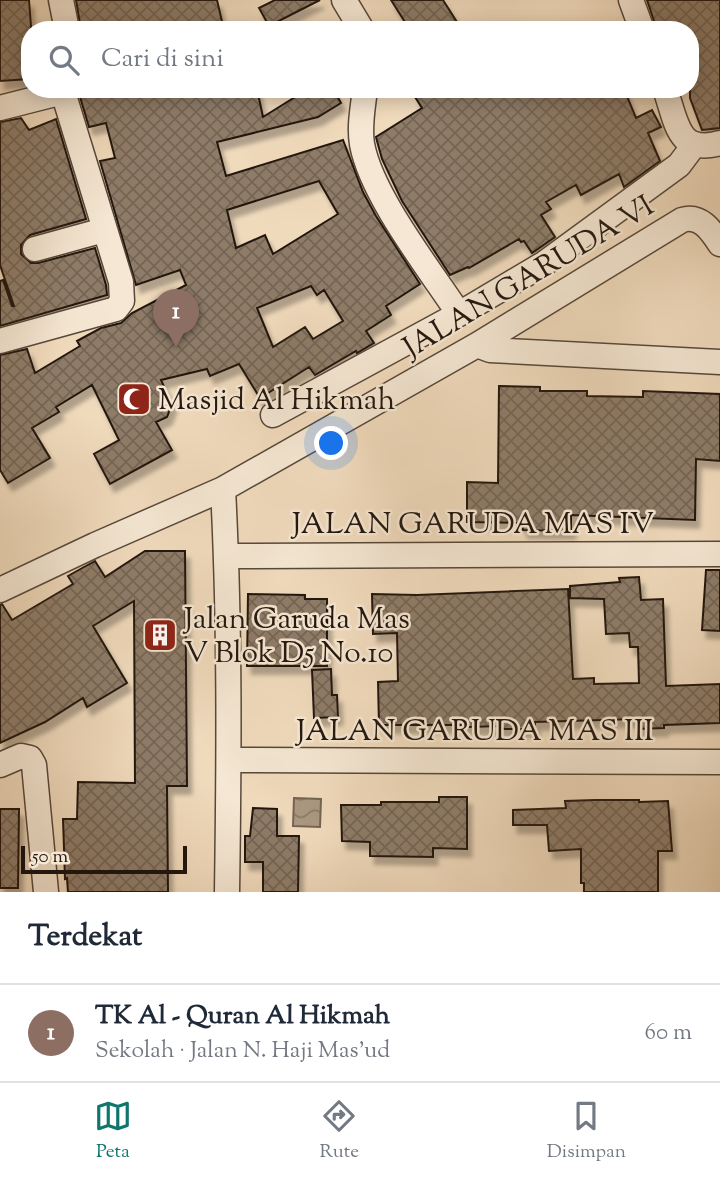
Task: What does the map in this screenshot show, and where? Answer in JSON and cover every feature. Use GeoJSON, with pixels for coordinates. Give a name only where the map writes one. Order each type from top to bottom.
{"type":"FeatureCollection","features":[{"type":"Feature","properties":{"kind":"street"},"geometry":{"type":"LineString","coordinates":[[61,0],[65,21]]}},
{"type":"Feature","properties":{"kind":"street"},"geometry":{"type":"LineString","coordinates":[[344,0],[357,21]]}},
{"type":"Feature","properties":{"kind":"street"},"geometry":{"type":"LineString","coordinates":[[631,0],[639,21]]}},
{"type":"Feature","properties":{"kind":"street"},"geometry":{"type":"LineString","coordinates":[[0,108],[37,98]]}},
{"type":"Feature","properties":{"kind":"street"},"geometry":{"type":"LineString","coordinates":[[0,341],[119,307],[122,301],[121,282],[65,98]]}},
{"type":"Feature","properties":{"kind":"street"},"geometry":{"type":"LineString","coordinates":[[364,98],[362,144],[369,168],[387,204],[459,314]]}},
{"type":"Feature","properties":{"kind":"street"},"geometry":{"type":"LineString","coordinates":[[667,98],[681,134],[694,145],[720,143]]}},
{"type":"Feature","properties":{"kind":"street"},"geometry":{"type":"LineString","coordinates":[[273,415],[459,314],[568,248],[678,165],[694,145]]}},
{"type":"Feature","properties":{"kind":"street","name":"JALAN GARUDA VI"},"geometry":{"type":"LineString","coordinates":[[0,590],[223,489],[477,345],[682,220],[691,217],[698,219],[720,244]]}},
{"type":"Feature","properties":{"kind":"street"},"geometry":{"type":"LineString","coordinates":[[36,249],[104,230]]}},
{"type":"Feature","properties":{"kind":"street"},"geometry":{"type":"LineString","coordinates":[[477,345],[489,350],[720,362]]}},
{"type":"Feature","properties":{"kind":"street"},"geometry":{"type":"LineString","coordinates":[[223,489],[227,556],[227,892]]}},
{"type":"Feature","properties":{"kind":"street","name":"JALAN GARUDA MAS IV"},"geometry":{"type":"LineString","coordinates":[[227,556],[720,554]]}},
{"type":"Feature","properties":{"kind":"street"},"geometry":{"type":"LineString","coordinates":[[0,765],[22,756],[30,758],[34,765],[46,892]]}},
{"type":"Feature","properties":{"kind":"street","name":"JALAN GARUDA MAS III"},"geometry":{"type":"LineString","coordinates":[[229,761],[720,762]]}},
{"type":"Feature","properties":{"kind":"water"},"geometry":{"type":"Polygon","coordinates":[[[294,798],[321,799],[320,827],[293,826],[294,798]]]}},
{"type":"Feature","properties":{"kind":"building"},"geometry":{"type":"Polygon","coordinates":[[[0,0],[29,0],[31,21],[21,21],[21,80],[0,81],[0,0]]]}},
{"type":"Feature","properties":{"kind":"building"},"geometry":{"type":"Polygon","coordinates":[[[76,0],[217,0],[222,21],[80,21],[76,0]]]}},
{"type":"Feature","properties":{"kind":"building"},"geometry":{"type":"Polygon","coordinates":[[[275,0],[320,0],[279,21],[266,21],[259,8],[275,0]]]}},
{"type":"Feature","properties":{"kind":"building"},"geometry":{"type":"Polygon","coordinates":[[[391,0],[443,0],[456,21],[404,21],[391,0]]]}},
{"type":"Feature","properties":{"kind":"building"},"geometry":{"type":"Polygon","coordinates":[[[647,0],[720,0],[720,128],[702,130],[690,98],[699,98],[699,21],[654,21],[647,0]]]}},
{"type":"Feature","properties":{"kind":"building"},"geometry":{"type":"Polygon","coordinates":[[[80,98],[259,98],[263,117],[294,98],[338,98],[341,103],[318,117],[217,142],[226,176],[343,140],[363,192],[420,284],[386,306],[391,315],[366,331],[374,343],[315,375],[309,367],[260,398],[239,364],[210,376],[207,369],[161,380],[172,404],[167,417],[156,422],[172,450],[110,484],[94,454],[119,440],[92,385],[56,407],[59,412],[32,428],[50,458],[8,483],[0,470],[0,355],[27,349],[35,373],[80,346],[77,341],[101,328],[121,323],[132,313],[186,285],[180,270],[136,285],[100,161],[115,158],[106,123],[89,127],[80,98]],[[319,181],[227,210],[236,248],[265,235],[273,254],[338,214],[319,181]],[[311,286],[257,308],[273,347],[305,327],[313,339],[343,321],[324,290],[317,295],[311,286]]]}},
{"type":"Feature","properties":{"kind":"building"},"geometry":{"type":"Polygon","coordinates":[[[416,98],[628,98],[636,118],[652,110],[661,127],[648,133],[660,161],[624,187],[619,174],[581,195],[576,185],[546,202],[551,209],[541,215],[555,237],[532,253],[524,241],[519,239],[469,268],[450,275],[402,201],[382,159],[376,137],[422,108],[416,98]]]}},
{"type":"Feature","properties":{"kind":"building"},"geometry":{"type":"Polygon","coordinates":[[[21,118],[29,130],[56,119],[86,219],[30,235],[21,245],[21,254],[31,263],[38,263],[95,248],[107,295],[0,326],[0,281],[3,280],[14,306],[0,265],[0,122],[21,118]]]}},
{"type":"Feature","properties":{"kind":"building"},"geometry":{"type":"Polygon","coordinates":[[[499,386],[540,387],[540,391],[587,391],[587,396],[643,397],[643,391],[720,394],[720,461],[696,459],[695,520],[571,515],[571,531],[523,530],[523,523],[467,522],[467,482],[498,483],[499,386]]]}},
{"type":"Feature","properties":{"kind":"building"},"geometry":{"type":"Polygon","coordinates":[[[145,551],[185,551],[187,786],[167,786],[168,892],[68,892],[67,878],[65,879],[63,819],[77,819],[78,782],[135,783],[134,601],[93,626],[127,683],[87,707],[83,698],[45,722],[0,743],[0,605],[2,604],[12,620],[73,584],[68,576],[95,561],[105,577],[145,551]]]}},
{"type":"Feature","properties":{"kind":"building"},"geometry":{"type":"Polygon","coordinates":[[[706,570],[720,570],[720,631],[702,630],[706,570]]]}},
{"type":"Feature","properties":{"kind":"building"},"geometry":{"type":"Polygon","coordinates":[[[639,577],[641,600],[663,599],[666,686],[720,684],[720,723],[637,729],[636,719],[535,722],[535,728],[528,729],[468,725],[379,725],[378,682],[398,681],[397,633],[373,634],[372,594],[417,595],[568,589],[573,679],[594,678],[594,684],[639,683],[638,647],[630,647],[629,633],[606,634],[604,599],[570,598],[570,586],[620,582],[619,578],[639,577]]]}},
{"type":"Feature","properties":{"kind":"building"},"geometry":{"type":"Polygon","coordinates":[[[248,594],[305,595],[305,599],[327,599],[327,666],[247,666],[248,594]]]}},
{"type":"Feature","properties":{"kind":"building"},"geometry":{"type":"Polygon","coordinates":[[[331,669],[332,695],[337,695],[338,717],[314,718],[312,670],[331,669]]]}},
{"type":"Feature","properties":{"kind":"building"},"geometry":{"type":"Polygon","coordinates":[[[439,797],[467,797],[467,849],[433,848],[433,857],[370,856],[370,842],[342,841],[341,805],[439,802],[439,797]]]}},
{"type":"Feature","properties":{"kind":"building"},"geometry":{"type":"Polygon","coordinates":[[[565,801],[668,801],[672,851],[658,851],[658,892],[584,892],[584,883],[581,883],[581,849],[549,851],[547,825],[513,825],[513,810],[566,808],[565,801]]]}},
{"type":"Feature","properties":{"kind":"building"},"geometry":{"type":"Polygon","coordinates":[[[253,808],[277,809],[277,836],[299,836],[298,892],[263,892],[263,862],[245,862],[245,836],[250,836],[253,808]]]}},
{"type":"Feature","properties":{"kind":"building"},"geometry":{"type":"Polygon","coordinates":[[[0,809],[19,809],[18,888],[0,888],[0,809]]]}},
{"type":"Feature","properties":{"kind":"place","name":"TK Al - Quran Al Hikmah"},"geometry":{"type":"Point","coordinates":[176,347]}},
{"type":"Feature","properties":{"kind":"place","name":"Masjid Al Hikmah"},"geometry":{"type":"Point","coordinates":[134,399]}},
{"type":"Feature","properties":{"kind":"place","name":"Jalan Garuda Mas V Blok D5 No.10"},"geometry":{"type":"Point","coordinates":[160,635]}}]}
